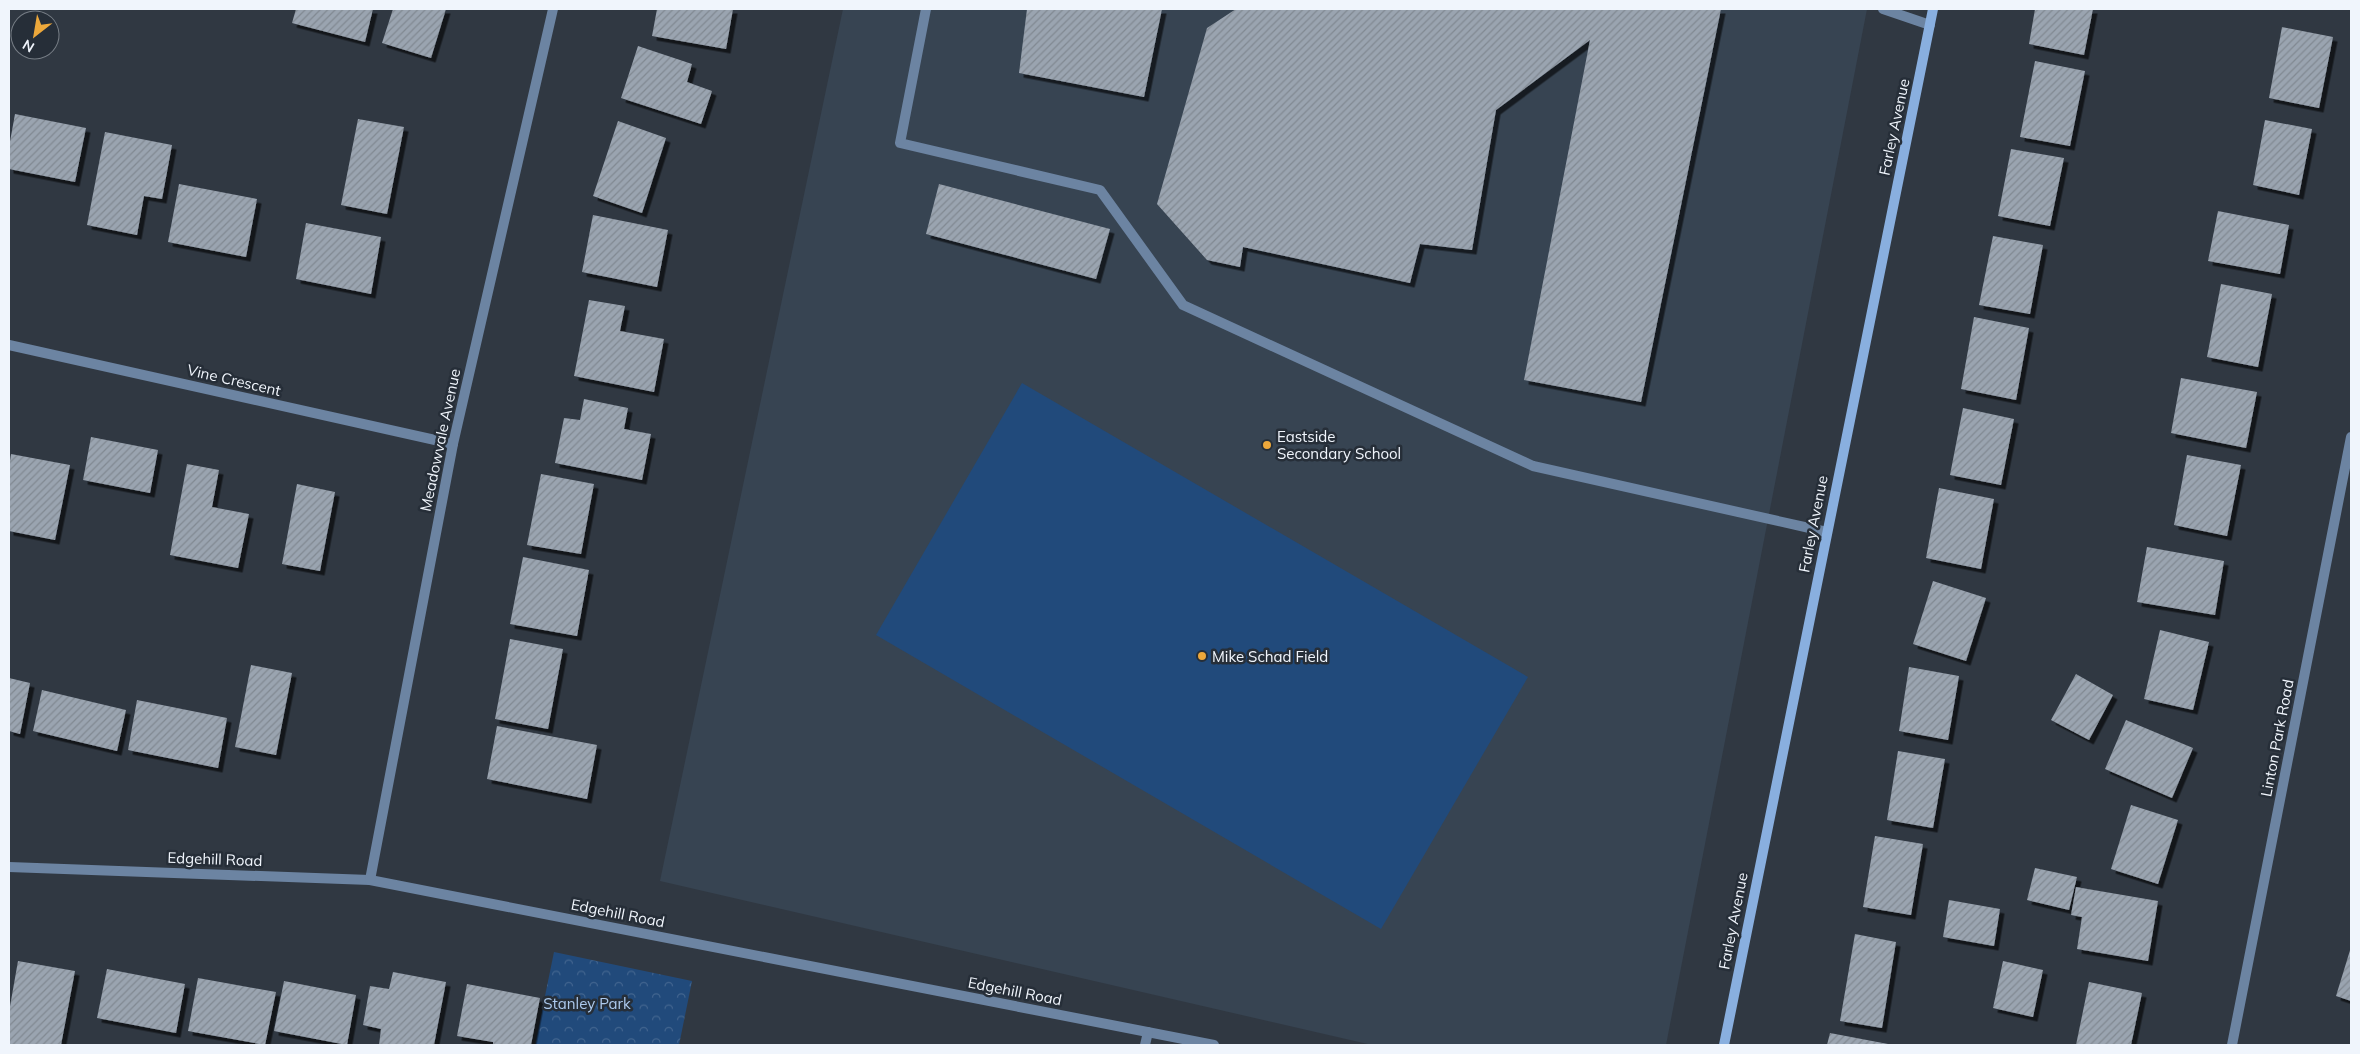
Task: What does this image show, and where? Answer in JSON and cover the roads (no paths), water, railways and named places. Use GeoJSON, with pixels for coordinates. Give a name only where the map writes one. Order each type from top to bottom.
{"type":"FeatureCollection","features":[{"type":"Feature","properties":{"kind":"street","name":"Meadowvale Avenue"},"geometry":{"type":"LineString","coordinates":[[370,880],[452,444],[553,9]]}},
{"type":"Feature","properties":{"kind":"street"},"geometry":{"type":"LineString","coordinates":[[926,9],[900,143],[1100,190],[1183,305],[1533,466],[1827,532]]}},
{"type":"Feature","properties":{"kind":"street"},"geometry":{"type":"LineString","coordinates":[[1883,9],[1930,25]]}},
{"type":"Feature","properties":{"kind":"street","name":"Farley Avenue"},"geometry":{"type":"LineString","coordinates":[[1724,1045],[1933,9]]}},
{"type":"Feature","properties":{"kind":"street","name":"Vine Crescent"},"geometry":{"type":"LineString","coordinates":[[9,345],[452,444]]}},
{"type":"Feature","properties":{"kind":"street","name":"Linton Park Road"},"geometry":{"type":"LineString","coordinates":[[2232,1045],[2351,437]]}},
{"type":"Feature","properties":{"kind":"street","name":"Edgehill Road"},"geometry":{"type":"LineString","coordinates":[[9,867],[370,880],[1214,1045]]}},
{"type":"Feature","properties":{"kind":"street"},"geometry":{"type":"LineString","coordinates":[[1145,1045],[1148,1032]]}},
{"type":"Feature","properties":{"kind":"place","name":"Eastside Secondary School"},"geometry":{"type":"Point","coordinates":[1267,445]}},
{"type":"Feature","properties":{"kind":"place","name":"Mike Schad Field"},"geometry":{"type":"Point","coordinates":[1202,656]}},
{"type":"Feature","properties":{"kind":"park label","name":"Stanley Park"},"geometry":{"type":"Point","coordinates":[587,1003]}}]}
